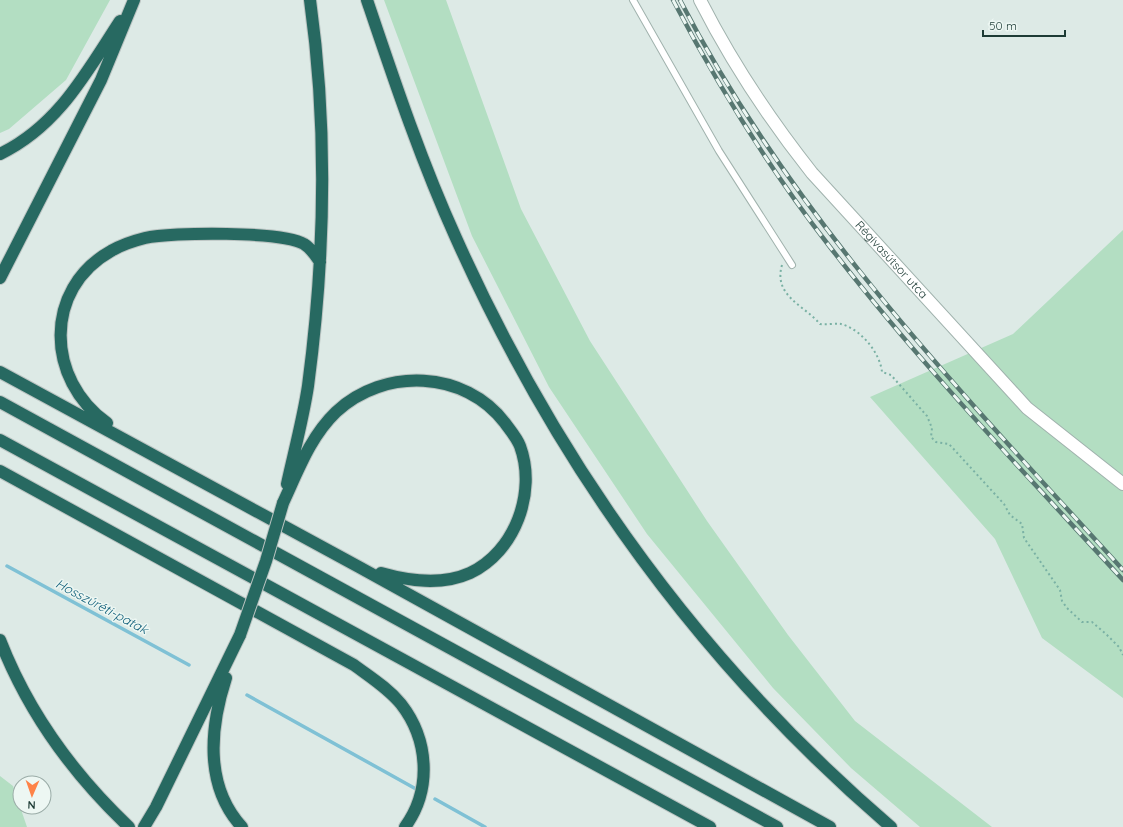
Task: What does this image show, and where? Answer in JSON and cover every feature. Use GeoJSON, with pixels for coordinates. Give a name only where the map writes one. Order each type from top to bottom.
{"type":"FeatureCollection","features":[{"type":"Feature","properties":{"kind":"highway"},"geometry":{"type":"LineString","coordinates":[[0,154],[18,145],[66,102],[134,0]]}},
{"type":"Feature","properties":{"kind":"highway"},"geometry":{"type":"LineString","coordinates":[[0,278],[101,80],[134,0]]}},
{"type":"Feature","properties":{"kind":"highway"},"geometry":{"type":"LineString","coordinates":[[242,827],[223,797],[215,770],[213,753],[215,718],[219,698],[266,561],[283,503],[307,388],[320,262],[322,218],[322,131],[310,0]]}},
{"type":"Feature","properties":{"kind":"highway"},"geometry":{"type":"LineString","coordinates":[[367,0],[424,162],[455,237],[506,344],[536,398],[585,477],[646,566],[709,645],[778,722],[850,792],[891,827]]}},
{"type":"Feature","properties":{"kind":"highway"},"geometry":{"type":"LineString","coordinates":[[145,450],[99,418],[83,401],[69,378],[60,347],[63,312],[68,297],[81,277],[110,251],[125,244],[162,236],[230,234],[288,238],[304,244],[320,262]]}},
{"type":"Feature","properties":{"kind":"highway"},"geometry":{"type":"LineString","coordinates":[[0,372],[359,567],[830,827]]}},
{"type":"Feature","properties":{"kind":"highway"},"geometry":{"type":"LineString","coordinates":[[283,503],[314,439],[325,423],[338,411],[364,394],[388,385],[421,381],[456,386],[484,402],[498,414],[510,429],[520,446],[524,469],[525,492],[520,514],[512,534],[504,544],[480,566],[469,573],[452,578],[413,581],[359,567]]}},
{"type":"Feature","properties":{"kind":"highway"},"geometry":{"type":"LineString","coordinates":[[0,402],[777,827]]}},
{"type":"Feature","properties":{"kind":"highway"},"geometry":{"type":"LineString","coordinates":[[0,440],[710,827]]}},
{"type":"Feature","properties":{"kind":"highway"},"geometry":{"type":"LineString","coordinates":[[0,471],[354,665],[380,684],[401,705],[418,733],[424,766],[422,790],[414,812],[405,827]]}},
{"type":"Feature","properties":{"kind":"highway"},"geometry":{"type":"LineString","coordinates":[[144,827],[156,807],[240,635]]}},
{"type":"Feature","properties":{"kind":"highway"},"geometry":{"type":"LineString","coordinates":[[0,640],[20,684],[44,727],[83,780],[129,827]]}},
{"type":"Feature","properties":{"kind":"street","name":"Régivasútsor utca"},"geometry":{"type":"LineString","coordinates":[[700,0],[728,52],[791,146],[812,173],[1013,394],[1027,408],[1123,484]]}},
{"type":"Feature","properties":{"kind":"lane"},"geometry":{"type":"LineString","coordinates":[[633,0],[719,151],[792,265]]}},
{"type":"Feature","properties":{"kind":"path"},"geometry":{"type":"LineString","coordinates":[[786,254],[780,272],[782,285],[786,294],[796,304],[810,313],[820,324],[831,326],[840,324],[852,328],[872,348],[881,361],[882,372],[891,375],[927,416],[932,428],[931,437],[936,442],[949,444],[1004,504],[1010,515],[1022,524],[1024,538],[1060,590],[1062,601],[1067,608],[1082,622],[1092,622],[1119,647],[1123,655]]}},
{"type":"Feature","properties":{"kind":"green space"},"geometry":{"type":"Polygon","coordinates":[[[0,0],[110,0],[66,80],[9,129],[0,133],[0,0]]]}},
{"type":"Feature","properties":{"kind":"green space"},"geometry":{"type":"Polygon","coordinates":[[[384,0],[446,0],[521,209],[590,341],[707,521],[788,635],[855,721],[992,827],[920,827],[851,768],[773,688],[647,534],[549,387],[472,236],[384,0]]]}},
{"type":"Feature","properties":{"kind":"green space"},"geometry":{"type":"Polygon","coordinates":[[[1123,230],[1123,698],[1042,638],[995,539],[870,397],[1013,334],[1123,230]]]}},
{"type":"Feature","properties":{"kind":"green space"},"geometry":{"type":"Polygon","coordinates":[[[0,776],[12,785],[12,815],[23,815],[27,827],[0,827],[0,776]]]}},
{"type":"Feature","properties":{"kind":"waterway","name":"Hosszúréti-patak"},"geometry":{"type":"LineString","coordinates":[[7,566],[189,665]]}},
{"type":"Feature","properties":{"kind":"waterway","name":"Hosszúréti-patak"},"geometry":{"type":"LineString","coordinates":[[247,695],[416,789]]}},
{"type":"Feature","properties":{"kind":"waterway","name":"Hosszúréti-patak"},"geometry":{"type":"LineString","coordinates":[[435,799],[485,827]]}},
{"type":"Feature","properties":{"kind":"railway"},"geometry":{"type":"LineString","coordinates":[[673,0],[708,64],[746,127],[786,188],[830,247],[864,290],[936,375],[1010,458],[1123,580]]}},
{"type":"Feature","properties":{"kind":"railway"},"geometry":{"type":"LineString","coordinates":[[680,0],[725,79],[774,155],[826,229],[882,299],[941,368],[1123,570]]}}]}
